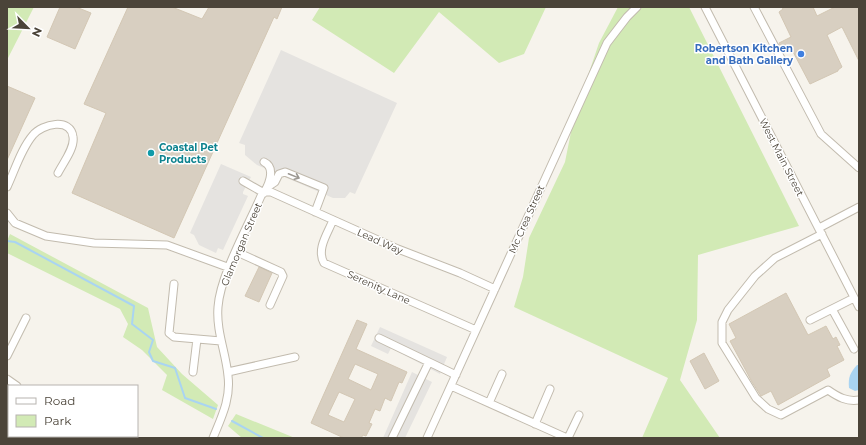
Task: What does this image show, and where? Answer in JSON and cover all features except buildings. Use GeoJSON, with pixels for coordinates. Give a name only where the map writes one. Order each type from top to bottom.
{"type":"FeatureCollection","features":[{"type":"Feature","properties":{"kind":"street","name":"Mc Crea Street"},"geometry":{"type":"LineString","coordinates":[[427,438],[607,43],[627,16],[637,7]]}},
{"type":"Feature","properties":{"kind":"street","name":"West Main Street"},"geometry":{"type":"LineString","coordinates":[[705,7],[859,306]]}},
{"type":"Feature","properties":{"kind":"street"},"geometry":{"type":"LineString","coordinates":[[754,7],[821,134],[859,168]]}},
{"type":"Feature","properties":{"kind":"street"},"geometry":{"type":"LineString","coordinates":[[7,187],[34,134],[46,124],[57,124],[67,128],[73,134],[73,143],[58,174]]}},
{"type":"Feature","properties":{"kind":"street"},"geometry":{"type":"LineString","coordinates":[[264,162],[268,164],[271,169],[266,190]]}},
{"type":"Feature","properties":{"kind":"street"},"geometry":{"type":"LineString","coordinates":[[266,190],[275,182],[279,174],[285,172],[324,188],[315,212]]}},
{"type":"Feature","properties":{"kind":"street","name":"Lead Way"},"geometry":{"type":"LineString","coordinates":[[243,181],[495,289]]}},
{"type":"Feature","properties":{"kind":"street","name":"Glamorgan Street"},"geometry":{"type":"LineString","coordinates":[[213,438],[227,401],[229,388],[228,372],[218,325],[218,306],[222,289],[236,252],[266,190]]}},
{"type":"Feature","properties":{"kind":"street"},"geometry":{"type":"LineString","coordinates":[[859,207],[775,258],[755,276],[722,322],[722,343],[756,398],[768,409],[781,415],[828,390],[843,399],[859,400]]}},
{"type":"Feature","properties":{"kind":"street"},"geometry":{"type":"LineString","coordinates":[[7,213],[15,222],[46,236],[94,242],[167,245],[230,268]]}},
{"type":"Feature","properties":{"kind":"street","name":"Serenity Lane"},"geometry":{"type":"LineString","coordinates":[[334,220],[321,248],[321,257],[324,263],[476,330]]}},
{"type":"Feature","properties":{"kind":"street"},"geometry":{"type":"LineString","coordinates":[[236,252],[281,272],[283,276],[270,305]]}},
{"type":"Feature","properties":{"kind":"street"},"geometry":{"type":"LineString","coordinates":[[174,284],[168,333],[174,337],[221,341]]}},
{"type":"Feature","properties":{"kind":"street"},"geometry":{"type":"LineString","coordinates":[[810,320],[854,298]]}},
{"type":"Feature","properties":{"kind":"street"},"geometry":{"type":"LineString","coordinates":[[832,309],[854,349]]}},
{"type":"Feature","properties":{"kind":"street"},"geometry":{"type":"LineString","coordinates":[[7,356],[26,318]]}},
{"type":"Feature","properties":{"kind":"street"},"geometry":{"type":"LineString","coordinates":[[379,338],[456,375]]}},
{"type":"Feature","properties":{"kind":"street"},"geometry":{"type":"LineString","coordinates":[[193,372],[197,339]]}},
{"type":"Feature","properties":{"kind":"street"},"geometry":{"type":"LineString","coordinates":[[228,372],[295,357]]}},
{"type":"Feature","properties":{"kind":"street"},"geometry":{"type":"LineString","coordinates":[[392,438],[429,362]]}},
{"type":"Feature","properties":{"kind":"street"},"geometry":{"type":"LineString","coordinates":[[489,403],[502,374]]}},
{"type":"Feature","properties":{"kind":"street"},"geometry":{"type":"LineString","coordinates":[[7,379],[16,385]]}},
{"type":"Feature","properties":{"kind":"street"},"geometry":{"type":"LineString","coordinates":[[451,386],[568,438],[579,415]]}},
{"type":"Feature","properties":{"kind":"street"},"geometry":{"type":"LineString","coordinates":[[535,424],[550,390]]}},
{"type":"Feature","properties":{"kind":"green space"},"geometry":{"type":"Polygon","coordinates":[[[7,7],[34,7],[7,60],[7,7]]]}},
{"type":"Feature","properties":{"kind":"green space"},"geometry":{"type":"Polygon","coordinates":[[[320,7],[546,7],[524,54],[499,63],[439,12],[394,73],[312,20],[320,7]]]}},
{"type":"Feature","properties":{"kind":"green space"},"geometry":{"type":"Polygon","coordinates":[[[618,7],[689,7],[799,226],[698,255],[697,320],[680,380],[720,438],[642,438],[668,378],[514,307],[523,277],[529,238],[565,162],[574,117],[599,43],[618,7]]]}},
{"type":"Feature","properties":{"kind":"green space"},"geometry":{"type":"Polygon","coordinates":[[[10,234],[148,308],[157,347],[182,374],[218,405],[213,419],[162,390],[167,375],[142,350],[123,337],[128,324],[120,309],[7,253],[7,241],[10,234]]]}},
{"type":"Feature","properties":{"kind":"green space"},"geometry":{"type":"Polygon","coordinates":[[[236,414],[295,438],[242,438],[228,426],[236,414]]]}},
{"type":"Feature","properties":{"kind":"shaded area"},"geometry":{"type":"Polygon","coordinates":[[[281,50],[397,103],[355,194],[350,192],[345,198],[333,198],[257,165],[245,155],[245,145],[239,143],[281,50]]]}},
{"type":"Feature","properties":{"kind":"shaded area"},"geometry":{"type":"Polygon","coordinates":[[[221,164],[251,177],[243,192],[243,194],[248,196],[223,250],[218,248],[216,253],[199,245],[194,235],[190,233],[221,164]]]}},
{"type":"Feature","properties":{"kind":"shaded area"},"geometry":{"type":"Polygon","coordinates":[[[380,327],[447,357],[440,374],[391,348],[388,354],[371,346],[380,327]]]}},
{"type":"Feature","properties":{"kind":"shaded area"},"geometry":{"type":"Polygon","coordinates":[[[412,372],[432,382],[405,438],[383,438],[412,372]]]}},
{"type":"Feature","properties":{"kind":"water"},"geometry":{"type":"Polygon","coordinates":[[[857,365],[859,365],[859,390],[855,391],[849,388],[849,378],[857,365]]]}},
{"type":"Feature","properties":{"kind":"waterway"},"geometry":{"type":"LineString","coordinates":[[7,241],[15,242],[134,306],[132,324],[153,340],[149,352],[153,361],[175,368],[185,398],[216,409]]}},
{"type":"Feature","properties":{"kind":"waterway"},"geometry":{"type":"LineString","coordinates":[[232,421],[263,438]]}},
{"type":"Feature","properties":{"kind":"place","name":"Robertson Kitchen and Bath Gallery"},"geometry":{"type":"Point","coordinates":[801,54]}},
{"type":"Feature","properties":{"kind":"place","name":"Coastal Pet Products"},"geometry":{"type":"Point","coordinates":[151,153]}}]}
